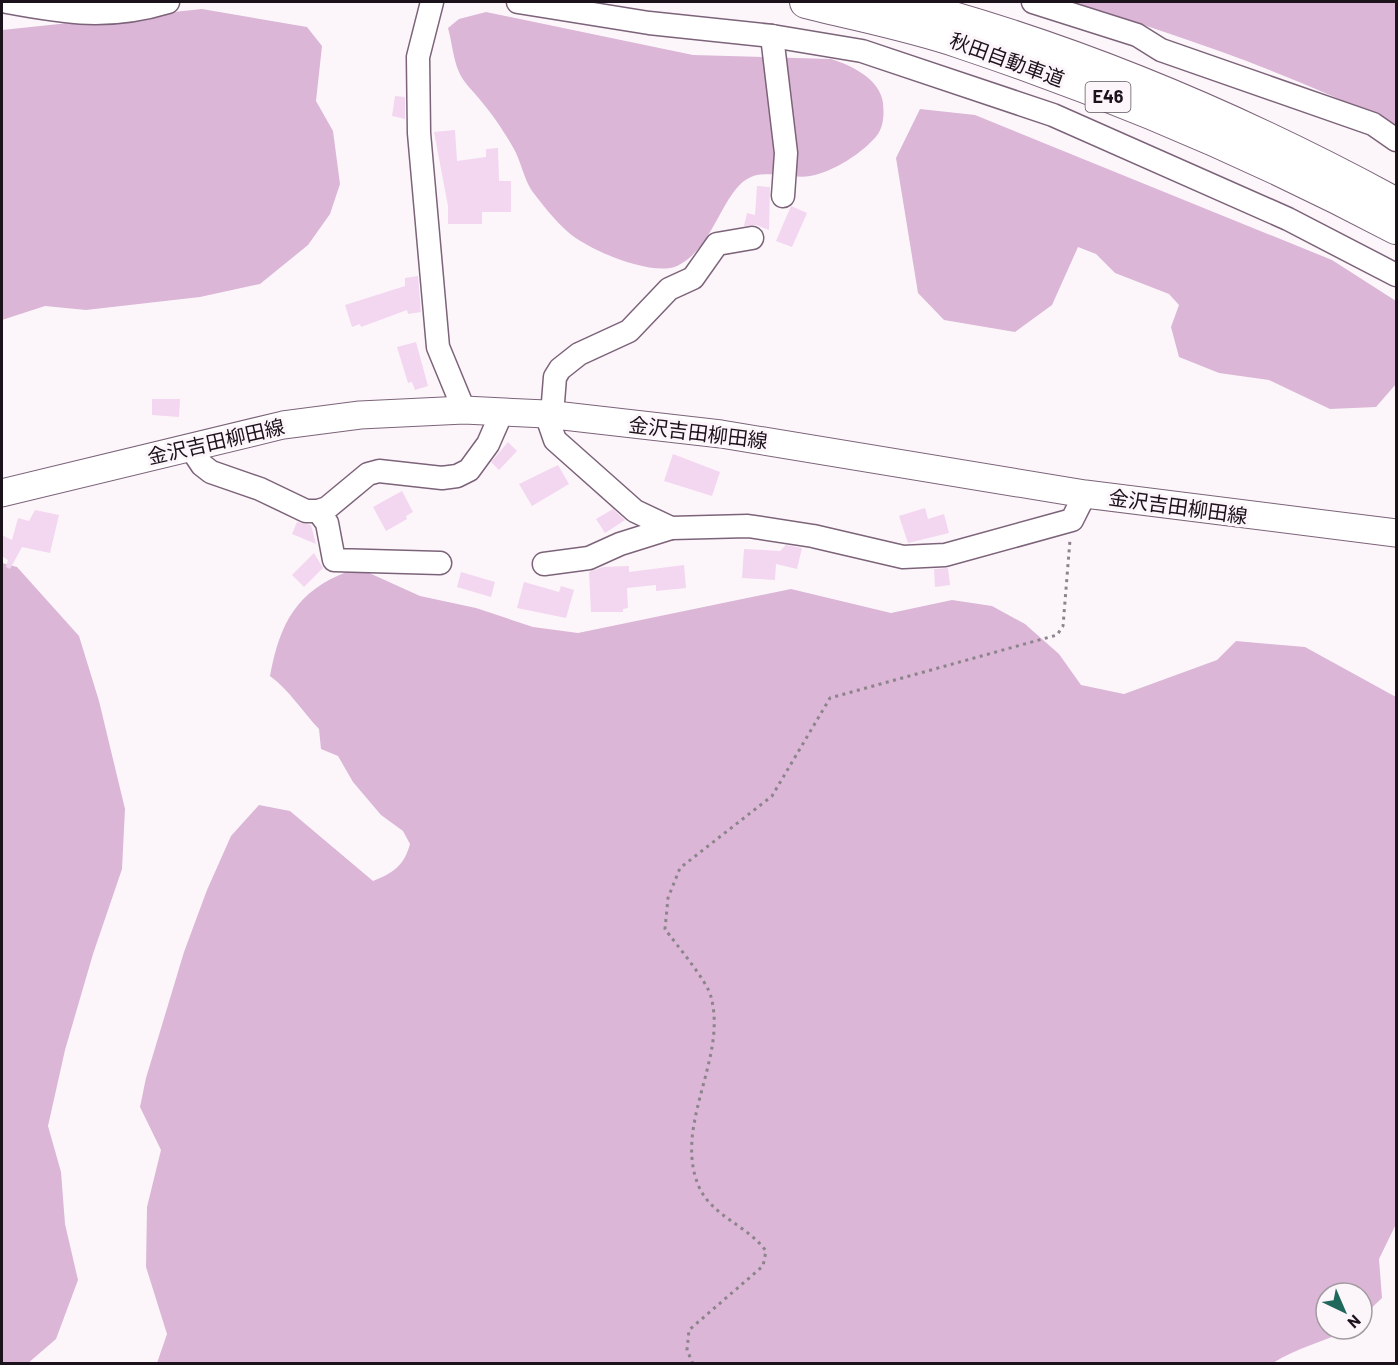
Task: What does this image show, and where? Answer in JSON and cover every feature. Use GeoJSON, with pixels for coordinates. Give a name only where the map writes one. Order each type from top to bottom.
{"type":"FeatureCollection","features":[{"type":"Feature","properties":{"kind":"highway","name":"秋田自動車道"},"geometry":{"type":"LineString","coordinates":[[806,2],[958,41],[1178,123],[1313,184],[1396,228]]}},
{"type":"Feature","properties":{"kind":"highway","name":"秋田自動車道"},"geometry":{"type":"LineString","coordinates":[[895,2],[966,20],[1189,101],[1324,165],[1396,204]]}},
{"type":"Feature","properties":{"kind":"main road","name":"金沢吉田柳田線"},"geometry":{"type":"LineString","coordinates":[[2,493],[283,425],[360,415],[464,410],[549,415],[721,434],[1084,494],[1396,533]]}},
{"type":"Feature","properties":{"kind":"street"},"geometry":{"type":"LineString","coordinates":[[7,2],[72,14],[125,12],[168,2]]}},
{"type":"Feature","properties":{"kind":"street"},"geometry":{"type":"LineString","coordinates":[[432,2],[418,57],[419,134],[438,347],[464,410]]}},
{"type":"Feature","properties":{"kind":"street"},"geometry":{"type":"LineString","coordinates":[[518,2],[649,23],[772,36],[862,51],[1053,115],[1288,219],[1396,275]]}},
{"type":"Feature","properties":{"kind":"street"},"geometry":{"type":"LineString","coordinates":[[1033,2],[1137,35],[1161,50],[1373,124],[1396,140]]}},
{"type":"Feature","properties":{"kind":"street"},"geometry":{"type":"LineString","coordinates":[[772,36],[786,153],[783,196]]}},
{"type":"Feature","properties":{"kind":"street"},"geometry":{"type":"LineString","coordinates":[[671,528],[635,511],[555,440],[549,415],[555,377],[560,369],[579,354],[629,331],[669,289],[693,278],[717,244],[752,238]]}},
{"type":"Feature","properties":{"kind":"street"},"geometry":{"type":"LineString","coordinates":[[190,447],[202,465],[211,472],[260,489],[306,511],[318,511],[327,508],[368,474],[379,471],[442,478],[469,470],[488,444],[502,412]]}},
{"type":"Feature","properties":{"kind":"street"},"geometry":{"type":"LineString","coordinates":[[544,564],[589,558],[620,544],[671,528],[748,526],[813,536],[903,557],[945,555],[1072,520],[1084,494]]}},
{"type":"Feature","properties":{"kind":"street"},"geometry":{"type":"LineString","coordinates":[[318,511],[327,523],[334,560],[440,563]]}},
{"type":"Feature","properties":{"kind":"path"},"geometry":{"type":"LineString","coordinates":[[693,1364],[687,1350],[689,1330],[763,1266],[766,1251],[759,1240],[712,1207],[700,1188],[691,1148],[714,1046],[711,995],[665,929],[668,898],[680,868],[772,796],[830,699],[1057,635],[1063,626],[1072,520]]}},
{"type":"Feature","properties":{"kind":"shaded area"},"geometry":{"type":"Polygon","coordinates":[[[1071,2],[1396,2],[1396,126],[1317,89],[1236,57],[1071,2]]]}},
{"type":"Feature","properties":{"kind":"shaded area"},"geometry":{"type":"Polygon","coordinates":[[[202,9],[307,27],[322,46],[316,101],[333,131],[340,184],[330,214],[308,245],[260,284],[200,297],[86,310],[45,306],[2,320],[2,30],[202,9]]]}},
{"type":"Feature","properties":{"kind":"shaded area"},"geometry":{"type":"Polygon","coordinates":[[[486,12],[693,55],[831,59],[855,69],[871,80],[881,94],[883,103],[881,127],[878,134],[865,148],[828,171],[803,177],[758,175],[741,183],[700,246],[690,258],[677,266],[652,268],[637,265],[605,254],[577,239],[558,223],[532,191],[503,130],[461,76],[455,62],[448,28],[459,19],[486,12]]]}},
{"type":"Feature","properties":{"kind":"shaded area"},"geometry":{"type":"Polygon","coordinates":[[[920,109],[975,115],[1332,260],[1396,301],[1396,384],[1376,407],[1330,409],[1269,380],[1219,373],[1179,357],[1171,327],[1179,305],[1169,294],[1115,273],[1096,254],[1078,247],[1052,305],[1015,332],[944,320],[918,293],[896,158],[920,109]]]}},
{"type":"Feature","properties":{"kind":"shaded area"},"geometry":{"type":"Polygon","coordinates":[[[2,563],[17,567],[79,636],[99,701],[125,809],[122,869],[93,954],[65,1050],[48,1126],[61,1172],[65,1224],[78,1280],[56,1339],[27,1364],[2,1363],[2,563]]]}},
{"type":"Feature","properties":{"kind":"shaded area"},"geometry":{"type":"Polygon","coordinates":[[[349,571],[367,572],[420,596],[476,608],[533,627],[578,633],[791,589],[891,613],[952,600],[992,606],[1025,624],[1059,654],[1081,685],[1124,694],[1217,660],[1236,641],[1305,647],[1396,697],[1396,1224],[1379,1259],[1382,1298],[1374,1306],[1374,1281],[1314,1281],[1314,1341],[1322,1341],[1273,1363],[157,1363],[167,1334],[146,1267],[147,1207],[161,1150],[140,1107],[146,1078],[184,952],[207,890],[231,836],[259,805],[290,811],[373,881],[397,868],[408,852],[410,844],[403,831],[381,815],[353,782],[338,756],[321,749],[319,729],[270,676],[279,640],[293,611],[316,588],[349,571]]]}},
{"type":"Feature","properties":{"kind":"building"},"geometry":{"type":"Polygon","coordinates":[[[395,96],[405,97],[405,119],[392,116],[395,96]]]}},
{"type":"Feature","properties":{"kind":"building"},"geometry":{"type":"Polygon","coordinates":[[[455,130],[457,161],[486,157],[486,149],[498,148],[499,181],[511,181],[511,212],[482,212],[482,224],[448,224],[448,206],[434,132],[455,130]]]}},
{"type":"Feature","properties":{"kind":"building"},"geometry":{"type":"Polygon","coordinates":[[[757,186],[770,187],[769,230],[756,225],[744,226],[747,213],[755,215],[757,186]]]}},
{"type":"Feature","properties":{"kind":"building"},"geometry":{"type":"Polygon","coordinates":[[[791,206],[807,213],[792,247],[776,241],[791,206]]]}},
{"type":"Feature","properties":{"kind":"building"},"geometry":{"type":"Polygon","coordinates":[[[418,276],[421,312],[408,314],[407,310],[361,327],[360,324],[352,327],[345,305],[405,286],[405,278],[418,276]]]}},
{"type":"Feature","properties":{"kind":"building"},"geometry":{"type":"Polygon","coordinates":[[[416,342],[428,386],[415,390],[412,382],[408,383],[397,347],[416,342]]]}},
{"type":"Feature","properties":{"kind":"building"},"geometry":{"type":"Polygon","coordinates":[[[152,399],[180,399],[179,417],[152,415],[152,399]]]}},
{"type":"Feature","properties":{"kind":"building"},"geometry":{"type":"Polygon","coordinates":[[[508,442],[517,451],[499,470],[491,462],[508,442]]]}},
{"type":"Feature","properties":{"kind":"building"},"geometry":{"type":"Polygon","coordinates":[[[673,454],[720,472],[712,496],[664,481],[673,454]]]}},
{"type":"Feature","properties":{"kind":"building"},"geometry":{"type":"Polygon","coordinates":[[[558,465],[569,484],[532,506],[519,484],[558,465]]]}},
{"type":"Feature","properties":{"kind":"building"},"geometry":{"type":"Polygon","coordinates":[[[402,491],[413,512],[406,516],[407,519],[386,531],[373,507],[402,491]]]}},
{"type":"Feature","properties":{"kind":"building"},"geometry":{"type":"Polygon","coordinates":[[[925,508],[928,519],[944,514],[949,533],[908,543],[899,516],[925,508]]]}},
{"type":"Feature","properties":{"kind":"building"},"geometry":{"type":"Polygon","coordinates":[[[613,509],[625,520],[605,533],[596,519],[613,509]]]}},
{"type":"Feature","properties":{"kind":"building"},"geometry":{"type":"Polygon","coordinates":[[[35,510],[59,515],[50,553],[22,547],[10,569],[6,567],[8,560],[2,556],[2,535],[12,540],[18,518],[29,521],[35,510]]]}},
{"type":"Feature","properties":{"kind":"building"},"geometry":{"type":"Polygon","coordinates":[[[297,522],[311,525],[316,544],[292,534],[297,522]]]}},
{"type":"Feature","properties":{"kind":"building"},"geometry":{"type":"Polygon","coordinates":[[[786,545],[802,548],[797,569],[776,564],[775,580],[742,578],[744,549],[780,551],[786,545]]]}},
{"type":"Feature","properties":{"kind":"building"},"geometry":{"type":"Polygon","coordinates":[[[314,553],[323,568],[304,587],[292,575],[314,553]]]}},
{"type":"Feature","properties":{"kind":"building"},"geometry":{"type":"Polygon","coordinates":[[[684,565],[686,588],[656,591],[656,585],[627,588],[628,608],[623,609],[623,612],[591,612],[589,572],[603,567],[629,566],[629,572],[684,565]]]}},
{"type":"Feature","properties":{"kind":"building"},"geometry":{"type":"Polygon","coordinates":[[[948,568],[950,585],[935,587],[934,569],[948,568]]]}},
{"type":"Feature","properties":{"kind":"building"},"geometry":{"type":"Polygon","coordinates":[[[461,572],[495,582],[491,597],[457,587],[461,572]]]}},
{"type":"Feature","properties":{"kind":"building"},"geometry":{"type":"Polygon","coordinates":[[[524,582],[559,592],[561,586],[574,590],[566,618],[517,608],[524,582]]]}}]}
